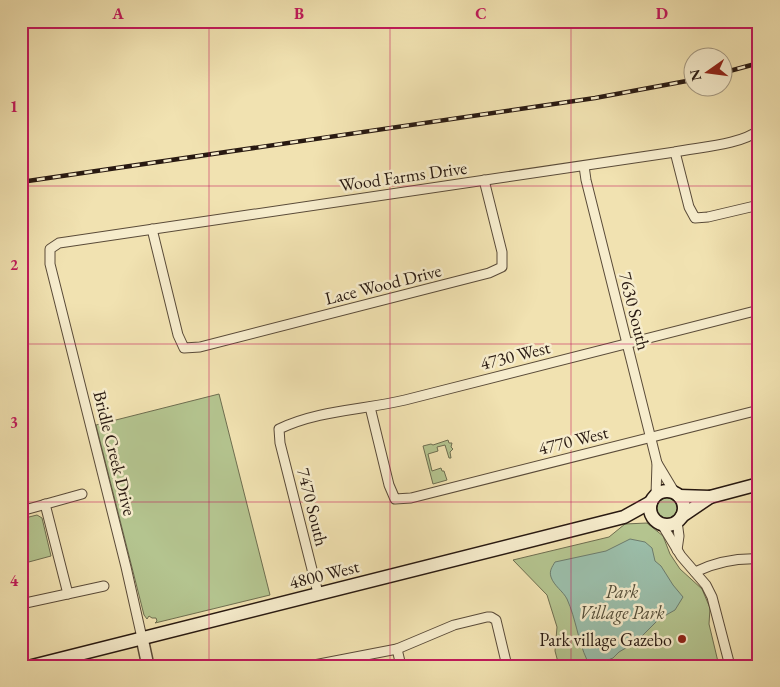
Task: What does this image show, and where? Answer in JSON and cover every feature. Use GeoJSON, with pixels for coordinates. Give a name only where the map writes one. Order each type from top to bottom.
{"type":"FeatureCollection","features":[{"type":"Feature","properties":{"kind":"main road","name":"4800 West"},"geometry":{"type":"LineString","coordinates":[[624,517],[668,525],[710,497],[759,484]]}},
{"type":"Feature","properties":{"kind":"main road","name":"4800 West"},"geometry":{"type":"LineString","coordinates":[[32,666],[624,517],[665,491],[710,497]]}},
{"type":"Feature","properties":{"kind":"main road"},"geometry":{"type":"LineString","coordinates":[[677,494],[684,505],[679,518]]}},
{"type":"Feature","properties":{"kind":"main road"},"geometry":{"type":"LineString","coordinates":[[654,498],[650,511],[658,522]]}},
{"type":"Feature","properties":{"kind":"street","name":"Wood Farms Drive"},"geometry":{"type":"LineString","coordinates":[[50,250],[60,243],[66,242],[675,152],[742,140],[759,130]]}},
{"type":"Feature","properties":{"kind":"street"},"geometry":{"type":"LineString","coordinates":[[675,152],[689,207],[695,218],[708,217],[759,205]]}},
{"type":"Feature","properties":{"kind":"street","name":"7630 South"},"geometry":{"type":"LineString","coordinates":[[584,166],[626,344],[657,463],[677,494]]}},
{"type":"Feature","properties":{"kind":"street","name":"Lace Wood Drive"},"geometry":{"type":"LineString","coordinates":[[152,229],[178,335],[184,348],[200,347],[489,273],[502,266],[502,252],[484,180]]}},
{"type":"Feature","properties":{"kind":"street","name":"Bridle Creek Drive"},"geometry":{"type":"LineString","coordinates":[[50,250],[50,264],[126,567],[148,666]]}},
{"type":"Feature","properties":{"kind":"street","name":"4730 West"},"geometry":{"type":"LineString","coordinates":[[279,429],[292,423],[326,414],[397,402],[759,310]]}},
{"type":"Feature","properties":{"kind":"street","name":"4770 West"},"geometry":{"type":"LineString","coordinates":[[370,407],[389,485],[395,500],[411,498],[759,410]]}},
{"type":"Feature","properties":{"kind":"street","name":"7470 South"},"geometry":{"type":"LineString","coordinates":[[279,429],[280,443],[318,593]]}},
{"type":"Feature","properties":{"kind":"street","name":"7630 South"},"geometry":{"type":"LineString","coordinates":[[654,498],[657,463]]}},
{"type":"Feature","properties":{"kind":"street"},"geometry":{"type":"LineString","coordinates":[[21,511],[82,494]]}},
{"type":"Feature","properties":{"kind":"street"},"geometry":{"type":"LineString","coordinates":[[45,504],[68,594]]}},
{"type":"Feature","properties":{"kind":"street"},"geometry":{"type":"LineString","coordinates":[[677,550],[679,518]]}},
{"type":"Feature","properties":{"kind":"street"},"geometry":{"type":"LineString","coordinates":[[658,522],[681,556],[706,585],[715,604],[730,666]]}},
{"type":"Feature","properties":{"kind":"street"},"geometry":{"type":"LineString","coordinates":[[695,572],[707,566],[730,560],[742,558],[759,559]]}},
{"type":"Feature","properties":{"kind":"street"},"geometry":{"type":"LineString","coordinates":[[21,604],[104,586]]}},
{"type":"Feature","properties":{"kind":"street"},"geometry":{"type":"LineString","coordinates":[[309,666],[397,649],[454,625],[491,617],[496,620],[507,666]]}},
{"type":"Feature","properties":{"kind":"street"},"geometry":{"type":"LineString","coordinates":[[397,649],[402,666]]}},
{"type":"Feature","properties":{"kind":"green space"},"geometry":{"type":"Polygon","coordinates":[[[219,394],[270,595],[155,623],[157,621],[156,618],[149,616],[147,619],[144,615],[96,425],[219,394]]]}},
{"type":"Feature","properties":{"kind":"green space"},"geometry":{"type":"Polygon","coordinates":[[[448,440],[449,443],[452,443],[451,447],[453,449],[450,452],[451,458],[449,458],[445,445],[437,447],[438,451],[428,454],[432,471],[441,468],[447,480],[433,484],[423,446],[448,440]]]}},
{"type":"Feature","properties":{"kind":"green space"},"geometry":{"type":"Polygon","coordinates":[[[667,498],[674,501],[677,508],[674,515],[667,518],[660,515],[657,508],[660,501],[667,498]]]}},
{"type":"Feature","properties":{"kind":"green space"},"geometry":{"type":"Polygon","coordinates":[[[37,515],[42,518],[51,556],[25,563],[21,555],[21,519],[37,515]]]}},
{"type":"Feature","properties":{"kind":"green space","name":"Park Village Park"},"geometry":{"type":"Polygon","coordinates":[[[647,523],[663,536],[670,554],[680,569],[702,589],[710,608],[709,624],[719,666],[559,666],[555,651],[557,627],[547,595],[513,560],[609,537],[625,524],[647,523]]]}},
{"type":"Feature","properties":{"kind":"shaded area"},"geometry":{"type":"Polygon","coordinates":[[[630,539],[645,542],[652,548],[655,561],[661,566],[683,597],[675,610],[659,619],[636,642],[613,658],[598,664],[587,660],[567,599],[550,575],[552,567],[555,562],[606,551],[630,539]]]}},
{"type":"Feature","properties":{"kind":"railway"},"geometry":{"type":"LineString","coordinates":[[732,70],[759,63]]}},
{"type":"Feature","properties":{"kind":"railway"},"geometry":{"type":"LineString","coordinates":[[21,182],[595,98],[682,82]]}},
{"type":"Feature","properties":{"kind":"place","name":"Park village Gazebo"},"geometry":{"type":"Point","coordinates":[682,639]}}]}
